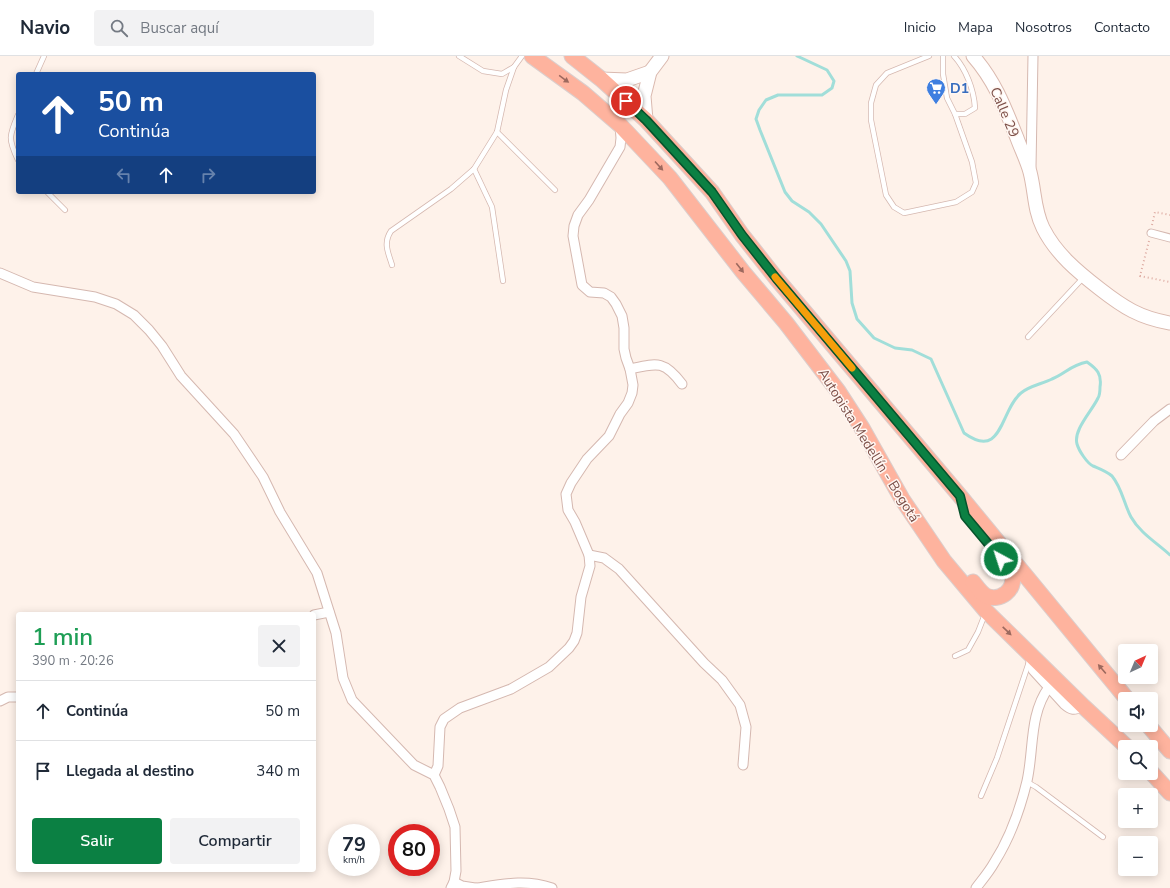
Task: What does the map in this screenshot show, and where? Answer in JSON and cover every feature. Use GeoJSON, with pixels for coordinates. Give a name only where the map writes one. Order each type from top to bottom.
{"type":"FeatureCollection","features":[{"type":"Feature","properties":{"kind":"highway","name":"Autopista Medellín - Bogotá"},"geometry":{"type":"LineString","coordinates":[[532,56],[583,93],[620,125],[670,178],[742,272],[812,356],[838,391],[862,428],[902,499],[944,561],[986,611],[1119,740]]}},
{"type":"Feature","properties":{"kind":"highway","name":"Autopista Medellín - Bogotá"},"geometry":{"type":"LineString","coordinates":[[572,56],[601,79],[646,120],[712,192],[742,235],[776,278],[960,496],[1121,692]]}},
{"type":"Feature","properties":{"kind":"highway"},"geometry":{"type":"LineString","coordinates":[[902,499],[921,509],[951,556],[979,590],[984,595],[991,598],[998,598],[1005,595],[1010,589],[1013,580],[1012,575],[1010,570],[965,516],[960,496]]}},
{"type":"Feature","properties":{"kind":"highway"},"geometry":{"type":"LineString","coordinates":[[1154,732],[1170,751]]}},
{"type":"Feature","properties":{"kind":"highway"},"geometry":{"type":"LineString","coordinates":[[1158,780],[1170,793]]}},
{"type":"Feature","properties":{"kind":"main road"},"geometry":{"type":"LineString","coordinates":[[646,120],[644,96],[650,72],[662,56]]}},
{"type":"Feature","properties":{"kind":"main road","name":"Calle 29"},"geometry":{"type":"LineString","coordinates":[[973,56],[984,68],[995,86],[1030,172],[1037,214],[1042,227],[1060,254],[1084,276],[1120,305],[1134,312],[1169,322]]}},
{"type":"Feature","properties":{"kind":"main road"},"geometry":{"type":"LineString","coordinates":[[601,79],[627,80],[650,72]]}},
{"type":"Feature","properties":{"kind":"street"},"geometry":{"type":"LineString","coordinates":[[1030,172],[1033,56]]}},
{"type":"Feature","properties":{"kind":"street"},"geometry":{"type":"LineString","coordinates":[[434,775],[438,766],[440,726],[444,719],[460,708],[511,689],[549,667],[574,641],[577,633],[581,598],[590,566],[589,555],[568,510],[566,494],[570,483],[587,459],[609,436],[620,414],[628,403],[633,385],[624,350],[624,328],[622,316],[611,297],[604,293],[590,292],[582,285],[573,236],[574,226],[578,216],[620,147],[620,125]]}},
{"type":"Feature","properties":{"kind":"street"},"geometry":{"type":"LineString","coordinates":[[1151,233],[1170,238]]}},
{"type":"Feature","properties":{"kind":"street"},"geometry":{"type":"LineString","coordinates":[[0,273],[33,287],[95,297],[116,304],[134,315],[149,330],[162,346],[181,376],[234,434],[250,456],[263,477],[290,530],[317,573],[336,633],[343,678],[352,700],[414,765],[434,775],[455,827],[456,857],[452,885],[476,888],[522,882],[536,883],[552,888]]}},
{"type":"Feature","properties":{"kind":"street"},"geometry":{"type":"LineString","coordinates":[[630,369],[648,365],[663,366],[669,369],[682,384]]}},
{"type":"Feature","properties":{"kind":"street"},"geometry":{"type":"LineString","coordinates":[[1122,455],[1154,421],[1170,409]]}},
{"type":"Feature","properties":{"kind":"street"},"geometry":{"type":"LineString","coordinates":[[589,555],[604,558],[619,569],[704,663],[722,680],[740,705],[746,727],[743,765]]}},
{"type":"Feature","properties":{"kind":"street"},"geometry":{"type":"LineString","coordinates":[[316,615],[329,612]]}},
{"type":"Feature","properties":{"kind":"street"},"geometry":{"type":"LineString","coordinates":[[1031,655],[1033,670],[1069,708],[1075,710],[1084,707]]}},
{"type":"Feature","properties":{"kind":"street"},"geometry":{"type":"LineString","coordinates":[[976,888],[994,865],[1013,827],[1027,782],[1032,751],[1033,731],[1038,710],[1043,695],[1049,687]]}},
{"type":"Feature","properties":{"kind":"street"},"geometry":{"type":"LineString","coordinates":[[0,700],[8,697],[16,697]]}},
{"type":"Feature","properties":{"kind":"lane"},"geometry":{"type":"LineString","coordinates":[[37,72],[44,56]]}},
{"type":"Feature","properties":{"kind":"lane"},"geometry":{"type":"LineString","coordinates":[[459,56],[483,71],[502,74],[514,67]]}},
{"type":"Feature","properties":{"kind":"lane"},"geometry":{"type":"LineString","coordinates":[[392,265],[386,243],[391,231],[451,189],[474,169],[497,132],[506,90],[514,67],[522,56]]}},
{"type":"Feature","properties":{"kind":"lane"},"geometry":{"type":"LineString","coordinates":[[929,56],[887,73],[876,86],[871,103],[871,120],[886,195],[894,207],[904,213],[956,202],[972,192],[976,183],[972,162],[955,114],[947,98],[943,74],[943,56]]}},
{"type":"Feature","properties":{"kind":"lane"},"geometry":{"type":"LineString","coordinates":[[954,56],[963,68],[974,97],[975,108],[965,114],[955,114]]}},
{"type":"Feature","properties":{"kind":"lane"},"geometry":{"type":"LineString","coordinates":[[16,119],[10,134],[12,148],[16,156]]}},
{"type":"Feature","properties":{"kind":"lane"},"geometry":{"type":"LineString","coordinates":[[497,132],[555,190]]}},
{"type":"Feature","properties":{"kind":"lane"},"geometry":{"type":"LineString","coordinates":[[474,169],[492,206],[503,281]]}},
{"type":"Feature","properties":{"kind":"lane"},"geometry":{"type":"LineString","coordinates":[[49,194],[65,210]]}},
{"type":"Feature","properties":{"kind":"lane"},"geometry":{"type":"LineString","coordinates":[[1028,337],[1084,276]]}},
{"type":"Feature","properties":{"kind":"lane"},"geometry":{"type":"LineString","coordinates":[[955,656],[968,650],[978,632],[986,611]]}},
{"type":"Feature","properties":{"kind":"lane"},"geometry":{"type":"LineString","coordinates":[[980,796],[997,758],[1031,655]]}},
{"type":"Feature","properties":{"kind":"lane"},"geometry":{"type":"LineString","coordinates":[[1027,782],[1104,837]]}},
{"type":"Feature","properties":{"kind":"path"},"geometry":{"type":"LineString","coordinates":[[1170,215],[1155,212],[1140,276],[1170,282]]}},
{"type":"Feature","properties":{"kind":"waterway"},"geometry":{"type":"LineString","coordinates":[[797,56],[827,70],[834,81],[832,88],[822,95],[778,95],[766,100],[759,110],[756,119],[785,192],[792,201],[809,212],[821,224],[846,261],[850,271],[852,303],[857,319],[874,338],[895,348],[912,350],[931,359],[964,433],[977,440],[986,441],[994,437],[1014,401],[1024,391],[1057,377],[1077,365],[1087,362],[1091,365],[1099,375],[1100,393],[1080,427],[1077,439],[1078,447],[1088,462],[1112,476],[1135,523],[1144,533],[1170,555]]}},
{"type":"Feature","properties":{"kind":"slow traffic"},"geometry":{"type":"LineString","coordinates":[[775,277],[852,368]]}},
{"type":"Feature","properties":{"kind":"place","name":"D1"},"geometry":{"type":"Point","coordinates":[936,105]}},
{"type":"Feature","properties":{"kind":"route"},"geometry":{"type":"LineString","coordinates":[[626,101],[677,152],[712,192],[742,235],[776,278],[960,496],[965,516],[1001,559]]}}]}
